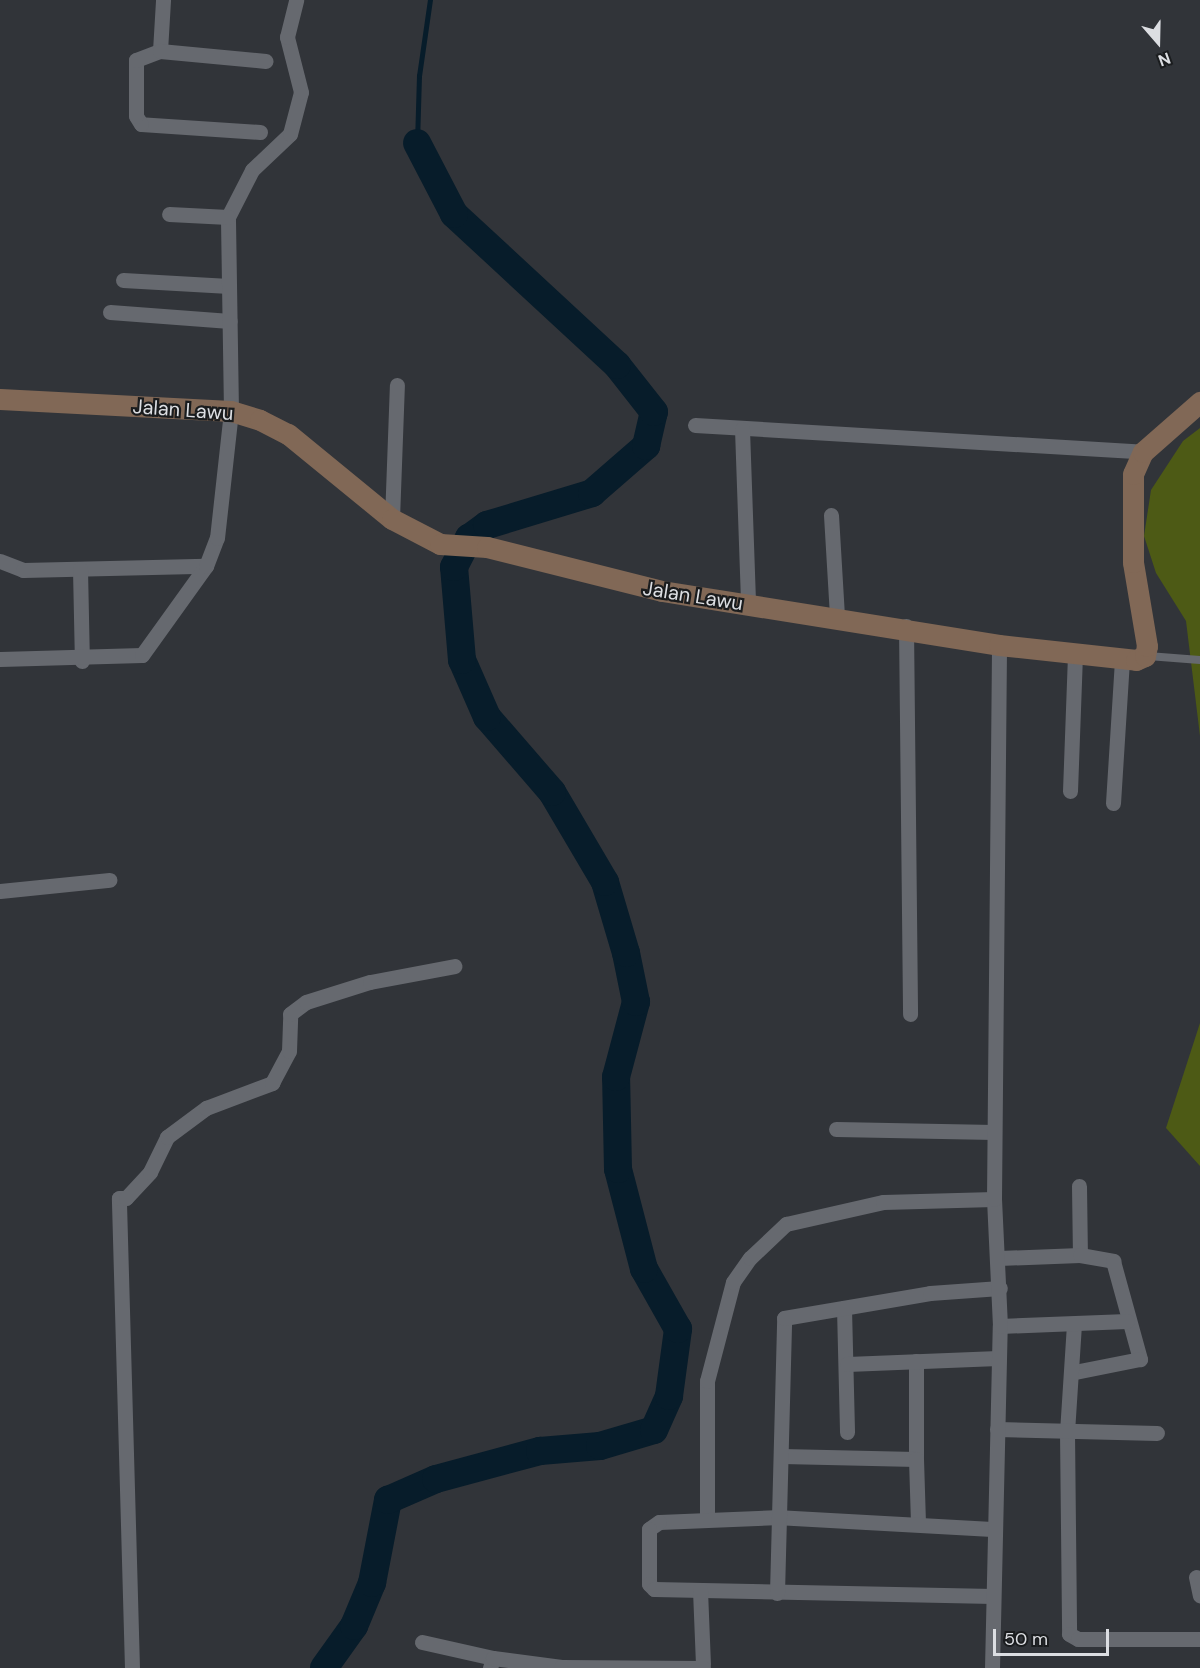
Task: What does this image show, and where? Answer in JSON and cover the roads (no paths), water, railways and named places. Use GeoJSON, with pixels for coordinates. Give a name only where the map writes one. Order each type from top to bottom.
{"type":"FeatureCollection","features":[{"type":"Feature","properties":{"kind":"street"},"geometry":{"type":"LineString","coordinates":[[160,51],[163,0]]}},
{"type":"Feature","properties":{"kind":"street"},"geometry":{"type":"LineString","coordinates":[[0,659],[82,661],[128,658],[152,647],[206,566],[217,538],[231,411],[228,217],[252,170],[290,134],[300,92],[287,37],[296,0]]}},
{"type":"Feature","properties":{"kind":"street"},"geometry":{"type":"LineString","coordinates":[[260,132],[141,124],[136,116],[136,60],[160,51],[266,61]]}},
{"type":"Feature","properties":{"kind":"street"},"geometry":{"type":"LineString","coordinates":[[169,214],[228,217]]}},
{"type":"Feature","properties":{"kind":"street"},"geometry":{"type":"LineString","coordinates":[[123,280],[229,286]]}},
{"type":"Feature","properties":{"kind":"street"},"geometry":{"type":"LineString","coordinates":[[110,312],[230,321]]}},
{"type":"Feature","properties":{"kind":"street"},"geometry":{"type":"LineString","coordinates":[[392,519],[397,385]]}},
{"type":"Feature","properties":{"kind":"street","name":"Jalan Lawu"},"geometry":{"type":"LineString","coordinates":[[0,399],[231,411],[288,434],[392,519],[440,544],[487,547],[627,585],[748,605],[906,626],[999,645],[1122,658],[1145,656]]}},
{"type":"Feature","properties":{"kind":"street"},"geometry":{"type":"LineString","coordinates":[[1145,656],[1129,496],[1143,452],[1200,402]]}},
{"type":"Feature","properties":{"kind":"street"},"geometry":{"type":"LineString","coordinates":[[695,425],[1143,452]]}},
{"type":"Feature","properties":{"kind":"street"},"geometry":{"type":"LineString","coordinates":[[742,429],[748,605]]}},
{"type":"Feature","properties":{"kind":"street"},"geometry":{"type":"LineString","coordinates":[[831,515],[837,616]]}},
{"type":"Feature","properties":{"kind":"street"},"geometry":{"type":"LineString","coordinates":[[0,561],[23,570],[206,566]]}},
{"type":"Feature","properties":{"kind":"street"},"geometry":{"type":"LineString","coordinates":[[80,569],[82,661]]}},
{"type":"Feature","properties":{"kind":"street"},"geometry":{"type":"LineString","coordinates":[[906,626],[910,1014]]}},
{"type":"Feature","properties":{"kind":"street"},"geometry":{"type":"LineString","coordinates":[[992,1668],[992,1529],[1000,1326],[999,1258],[994,1198],[999,645]]}},
{"type":"Feature","properties":{"kind":"street"},"geometry":{"type":"LineString","coordinates":[[1070,791],[1075,652]]}},
{"type":"Feature","properties":{"kind":"street"},"geometry":{"type":"LineString","coordinates":[[1113,803],[1122,658]]}},
{"type":"Feature","properties":{"kind":"street"},"geometry":{"type":"LineString","coordinates":[[0,891],[109,880]]}},
{"type":"Feature","properties":{"kind":"street"},"geometry":{"type":"LineString","coordinates":[[132,1668],[119,1198],[126,1198],[150,1172],[167,1137],[198,1114],[272,1083],[289,1051],[290,1014],[306,1002],[370,982],[455,966]]}},
{"type":"Feature","properties":{"kind":"street"},"geometry":{"type":"LineString","coordinates":[[836,1129],[994,1132]]}},
{"type":"Feature","properties":{"kind":"street"},"geometry":{"type":"LineString","coordinates":[[1079,1186],[1080,1255]]}},
{"type":"Feature","properties":{"kind":"street"},"geometry":{"type":"LineString","coordinates":[[707,1518],[707,1381],[733,1282],[750,1258],[786,1224],[883,1202],[994,1198]]}},
{"type":"Feature","properties":{"kind":"street"},"geometry":{"type":"LineString","coordinates":[[999,1258],[1080,1255],[1113,1261],[1138,1362],[1075,1372]]}},
{"type":"Feature","properties":{"kind":"street"},"geometry":{"type":"LineString","coordinates":[[777,1593],[782,1456],[782,1323],[789,1315],[1000,1288]]}},
{"type":"Feature","properties":{"kind":"street"},"geometry":{"type":"LineString","coordinates":[[844,1308],[847,1432]]}},
{"type":"Feature","properties":{"kind":"street"},"geometry":{"type":"LineString","coordinates":[[1000,1326],[1127,1321]]}},
{"type":"Feature","properties":{"kind":"street"},"geometry":{"type":"LineString","coordinates":[[1074,1324],[1075,1372],[1068,1432],[1072,1637],[1200,1639]]}},
{"type":"Feature","properties":{"kind":"street"},"geometry":{"type":"LineString","coordinates":[[847,1364],[998,1359]]}},
{"type":"Feature","properties":{"kind":"street"},"geometry":{"type":"LineString","coordinates":[[916,1361],[918,1524]]}},
{"type":"Feature","properties":{"kind":"street"},"geometry":{"type":"LineString","coordinates":[[997,1429],[1157,1433]]}},
{"type":"Feature","properties":{"kind":"street"},"geometry":{"type":"LineString","coordinates":[[782,1456],[916,1459]]}},
{"type":"Feature","properties":{"kind":"street"},"geometry":{"type":"LineString","coordinates":[[992,1529],[780,1517],[707,1518],[659,1522],[649,1528],[649,1584],[654,1589],[993,1596]]}},
{"type":"Feature","properties":{"kind":"street"},"geometry":{"type":"LineString","coordinates":[[1196,1577],[1200,1596]]}},
{"type":"Feature","properties":{"kind":"street"},"geometry":{"type":"LineString","coordinates":[[422,1642],[492,1663],[561,1667],[703,1666],[700,1590]]}},
{"type":"Feature","properties":{"kind":"lane"},"geometry":{"type":"LineString","coordinates":[[1145,656],[1200,660]]}},
{"type":"Feature","properties":{"kind":"waterway"},"geometry":{"type":"LineString","coordinates":[[417,143],[419,76],[430,0]]}},
{"type":"Feature","properties":{"kind":"waterway"},"geometry":{"type":"LineString","coordinates":[[324,1668],[354,1626],[372,1583],[388,1500],[436,1479],[540,1451],[600,1446],[654,1430],[669,1396],[678,1329],[644,1269],[618,1169],[616,1077],[636,1002],[626,953],[605,882],[552,792],[487,717],[462,660],[454,567],[469,538],[487,525],[592,493],[646,446],[654,412],[617,365],[454,214],[417,143]]}}]}
